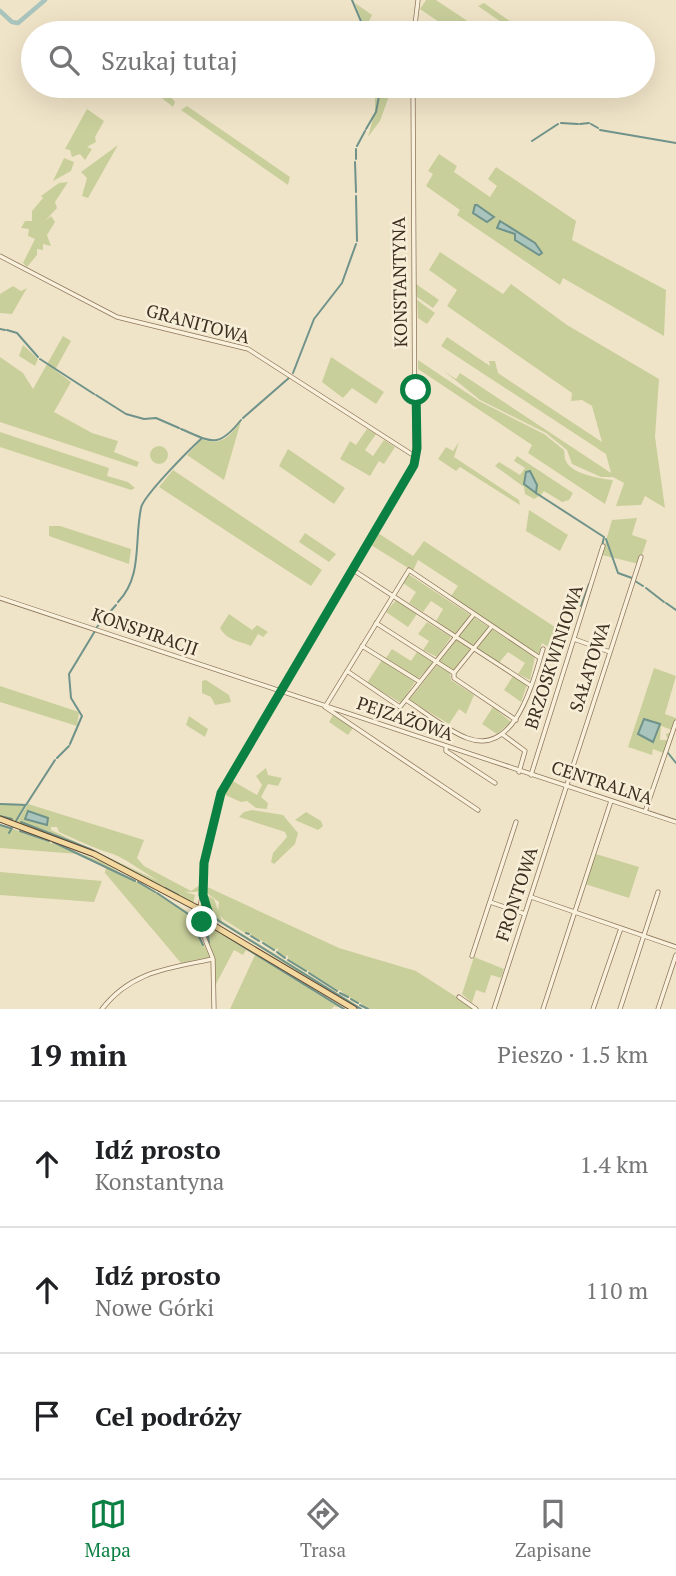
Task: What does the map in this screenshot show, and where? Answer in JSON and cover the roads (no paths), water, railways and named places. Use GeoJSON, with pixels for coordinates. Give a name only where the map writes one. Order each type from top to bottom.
{"type":"FeatureCollection","features":[{"type":"Feature","properties":{"kind":"main road"},"geometry":{"type":"LineString","coordinates":[[0,819],[94,854],[183,903],[199,909],[205,920],[228,931],[355,1009]]}},
{"type":"Feature","properties":{"kind":"main road"},"geometry":{"type":"LineString","coordinates":[[199,909],[205,920]]}},
{"type":"Feature","properties":{"kind":"street"},"geometry":{"type":"LineString","coordinates":[[415,21],[418,0]]}},
{"type":"Feature","properties":{"kind":"street","name":"KONSTANTYNA"},"geometry":{"type":"LineString","coordinates":[[413,98],[411,169],[416,457]]}},
{"type":"Feature","properties":{"kind":"street","name":"GRANITOWA"},"geometry":{"type":"LineString","coordinates":[[0,256],[117,317],[248,349],[416,457]]}},
{"type":"Feature","properties":{"kind":"street"},"geometry":{"type":"LineString","coordinates":[[199,909],[203,895],[206,846],[221,793],[353,570],[416,457]]}},
{"type":"Feature","properties":{"kind":"street","name":"BRZOSKWINIOWA"},"geometry":{"type":"LineString","coordinates":[[531,775],[603,547]]}},
{"type":"Feature","properties":{"kind":"street","name":"SAŁATOWA"},"geometry":{"type":"LineString","coordinates":[[566,787],[641,557]]}},
{"type":"Feature","properties":{"kind":"street"},"geometry":{"type":"LineString","coordinates":[[353,570],[530,685]]}},
{"type":"Feature","properties":{"kind":"street"},"geometry":{"type":"LineString","coordinates":[[478,810],[325,707],[409,570],[540,658]]}},
{"type":"Feature","properties":{"kind":"street","name":"KONSPIRACJI"},"geometry":{"type":"LineString","coordinates":[[0,598],[282,691]]}},
{"type":"Feature","properties":{"kind":"street"},"geometry":{"type":"LineString","coordinates":[[347,671],[400,707],[474,614]]}},
{"type":"Feature","properties":{"kind":"street"},"geometry":{"type":"LineString","coordinates":[[376,623],[454,673]]}},
{"type":"Feature","properties":{"kind":"street"},"geometry":{"type":"LineString","coordinates":[[492,626],[454,673],[454,678],[516,720]]}},
{"type":"Feature","properties":{"kind":"street"},"geometry":{"type":"LineString","coordinates":[[574,639],[610,653]]}},
{"type":"Feature","properties":{"kind":"street"},"geometry":{"type":"LineString","coordinates":[[362,646],[420,682]]}},
{"type":"Feature","properties":{"kind":"street"},"geometry":{"type":"LineString","coordinates":[[407,700],[468,738],[490,739],[502,734],[516,720],[543,649]]}},
{"type":"Feature","properties":{"kind":"street","name":"PEJZAŻOWA"},"geometry":{"type":"LineString","coordinates":[[282,691],[519,772]]}},
{"type":"Feature","properties":{"kind":"street"},"geometry":{"type":"LineString","coordinates":[[645,812],[676,722]]}},
{"type":"Feature","properties":{"kind":"street"},"geometry":{"type":"LineString","coordinates":[[502,734],[525,751],[519,772]]}},
{"type":"Feature","properties":{"kind":"street"},"geometry":{"type":"LineString","coordinates":[[446,748],[446,751],[495,783]]}},
{"type":"Feature","properties":{"kind":"street","name":"CENTRALNA"},"geometry":{"type":"LineString","coordinates":[[519,772],[676,822]]}},
{"type":"Feature","properties":{"kind":"street","name":"FRONTOWA"},"geometry":{"type":"LineString","coordinates":[[494,1009],[566,787]]}},
{"type":"Feature","properties":{"kind":"street"},"geometry":{"type":"LineString","coordinates":[[543,1009],[611,801]]}},
{"type":"Feature","properties":{"kind":"street"},"geometry":{"type":"LineString","coordinates":[[472,956],[516,822]]}},
{"type":"Feature","properties":{"kind":"street"},"geometry":{"type":"LineString","coordinates":[[620,1009],[658,892]]}},
{"type":"Feature","properties":{"kind":"street"},"geometry":{"type":"LineString","coordinates":[[531,897],[676,947]]}},
{"type":"Feature","properties":{"kind":"street"},"geometry":{"type":"LineString","coordinates":[[489,902],[526,914]]}},
{"type":"Feature","properties":{"kind":"street"},"geometry":{"type":"LineString","coordinates":[[205,920],[203,937],[213,959],[215,1009]]}},
{"type":"Feature","properties":{"kind":"street"},"geometry":{"type":"LineString","coordinates":[[593,1009],[621,928]]}},
{"type":"Feature","properties":{"kind":"street"},"geometry":{"type":"LineString","coordinates":[[658,1009],[676,955]]}},
{"type":"Feature","properties":{"kind":"street"},"geometry":{"type":"LineString","coordinates":[[102,1009],[120,991],[145,974],[213,959]]}},
{"type":"Feature","properties":{"kind":"street"},"geometry":{"type":"LineString","coordinates":[[459,997],[476,1009]]}},
{"type":"Feature","properties":{"kind":"water"},"geometry":{"type":"Polygon","coordinates":[[[475,205],[494,217],[487,222],[473,213],[475,205]]]}},
{"type":"Feature","properties":{"kind":"water"},"geometry":{"type":"Polygon","coordinates":[[[500,221],[535,243],[542,253],[539,255],[515,240],[515,234],[497,228],[500,221]]]}},
{"type":"Feature","properties":{"kind":"water"},"geometry":{"type":"Polygon","coordinates":[[[530,471],[537,485],[536,493],[524,484],[526,472],[530,471]]]}},
{"type":"Feature","properties":{"kind":"water"},"geometry":{"type":"Polygon","coordinates":[[[644,719],[660,724],[653,742],[638,734],[644,719]]]}},
{"type":"Feature","properties":{"kind":"water"},"geometry":{"type":"Polygon","coordinates":[[[28,811],[48,818],[47,825],[25,819],[28,811]]]}},
{"type":"Feature","properties":{"kind":"waterway"},"geometry":{"type":"LineString","coordinates":[[0,11],[12,22],[18,23],[45,0]]}},
{"type":"Feature","properties":{"kind":"waterway"},"geometry":{"type":"LineString","coordinates":[[352,0],[361,21]]}},
{"type":"Feature","properties":{"kind":"waterway"},"geometry":{"type":"LineString","coordinates":[[366,129],[376,112],[379,98]]}},
{"type":"Feature","properties":{"kind":"waterway"},"geometry":{"type":"LineString","coordinates":[[561,123],[578,124]]}},
{"type":"Feature","properties":{"kind":"waterway"},"geometry":{"type":"LineString","coordinates":[[580,124],[589,123]]}},
{"type":"Feature","properties":{"kind":"waterway"},"geometry":{"type":"LineString","coordinates":[[532,141],[558,124]]}},
{"type":"Feature","properties":{"kind":"waterway"},"geometry":{"type":"LineString","coordinates":[[591,124],[598,128]]}},
{"type":"Feature","properties":{"kind":"waterway"},"geometry":{"type":"LineString","coordinates":[[600,130],[676,143]]}},
{"type":"Feature","properties":{"kind":"waterway"},"geometry":{"type":"LineString","coordinates":[[357,146],[365,131]]}},
{"type":"Feature","properties":{"kind":"waterway"},"geometry":{"type":"LineString","coordinates":[[356,149],[356,159]]}},
{"type":"Feature","properties":{"kind":"waterway"},"geometry":{"type":"LineString","coordinates":[[355,162],[356,192]]}},
{"type":"Feature","properties":{"kind":"waterway"},"geometry":{"type":"LineString","coordinates":[[356,196],[357,241]]}},
{"type":"Feature","properties":{"kind":"waterway"},"geometry":{"type":"LineString","coordinates":[[293,373],[314,319],[342,283],[356,244]]}},
{"type":"Feature","properties":{"kind":"waterway"},"geometry":{"type":"LineString","coordinates":[[0,329],[5,330]]}},
{"type":"Feature","properties":{"kind":"waterway"},"geometry":{"type":"LineString","coordinates":[[7,330],[17,333],[38,357]]}},
{"type":"Feature","properties":{"kind":"waterway"},"geometry":{"type":"LineString","coordinates":[[40,359],[94,394]]}},
{"type":"Feature","properties":{"kind":"waterway"},"geometry":{"type":"LineString","coordinates":[[243,418],[290,377]]}},
{"type":"Feature","properties":{"kind":"waterway"},"geometry":{"type":"LineString","coordinates":[[96,395],[126,414],[144,419],[156,418],[179,428]]}},
{"type":"Feature","properties":{"kind":"waterway"},"geometry":{"type":"LineString","coordinates":[[181,429],[214,440],[226,435],[241,420]]}},
{"type":"Feature","properties":{"kind":"waterway"},"geometry":{"type":"LineString","coordinates":[[118,602],[126,592],[134,570],[139,520],[144,502],[202,438]]}},
{"type":"Feature","properties":{"kind":"waterway"},"geometry":{"type":"LineString","coordinates":[[536,493],[604,537],[602,546]]}},
{"type":"Feature","properties":{"kind":"waterway"},"geometry":{"type":"LineString","coordinates":[[606,539],[618,573],[632,578]]}},
{"type":"Feature","properties":{"kind":"waterway"},"geometry":{"type":"LineString","coordinates":[[635,581],[643,586]]}},
{"type":"Feature","properties":{"kind":"waterway"},"geometry":{"type":"LineString","coordinates":[[581,606],[589,584]]}},
{"type":"Feature","properties":{"kind":"waterway"},"geometry":{"type":"LineString","coordinates":[[646,588],[664,602]]}},
{"type":"Feature","properties":{"kind":"waterway"},"geometry":{"type":"LineString","coordinates":[[666,603],[676,610]]}},
{"type":"Feature","properties":{"kind":"waterway"},"geometry":{"type":"LineString","coordinates":[[109,613],[116,605]]}},
{"type":"Feature","properties":{"kind":"waterway"},"geometry":{"type":"LineString","coordinates":[[97,627],[107,614]]}},
{"type":"Feature","properties":{"kind":"waterway"},"geometry":{"type":"LineString","coordinates":[[70,744],[82,716],[71,698],[69,674],[95,631]]}},
{"type":"Feature","properties":{"kind":"waterway"},"geometry":{"type":"LineString","coordinates":[[57,758],[69,746]]}},
{"type":"Feature","properties":{"kind":"waterway"},"geometry":{"type":"LineString","coordinates":[[668,753],[676,763]]}},
{"type":"Feature","properties":{"kind":"waterway"},"geometry":{"type":"LineString","coordinates":[[0,804],[26,805],[55,760]]}},
{"type":"Feature","properties":{"kind":"waterway"},"geometry":{"type":"LineString","coordinates":[[16,821],[25,806]]}},
{"type":"Feature","properties":{"kind":"waterway"},"geometry":{"type":"LineString","coordinates":[[0,816],[12,819]]}},
{"type":"Feature","properties":{"kind":"waterway"},"geometry":{"type":"LineString","coordinates":[[21,822],[90,849],[160,886]]}},
{"type":"Feature","properties":{"kind":"waterway"},"geometry":{"type":"LineString","coordinates":[[0,825],[10,828]]}},
{"type":"Feature","properties":{"kind":"waterway"},"geometry":{"type":"LineString","coordinates":[[9,833],[12,828]]}},
{"type":"Feature","properties":{"kind":"waterway"},"geometry":{"type":"LineString","coordinates":[[20,831],[49,841]]}},
{"type":"Feature","properties":{"kind":"waterway"},"geometry":{"type":"LineString","coordinates":[[53,842],[135,881]]}},
{"type":"Feature","properties":{"kind":"waterway"},"geometry":{"type":"LineString","coordinates":[[138,882],[155,892]]}},
{"type":"Feature","properties":{"kind":"waterway"},"geometry":{"type":"LineString","coordinates":[[165,888],[178,895]]}},
{"type":"Feature","properties":{"kind":"waterway"},"geometry":{"type":"LineString","coordinates":[[157,893],[188,914],[203,945]]}},
{"type":"Feature","properties":{"kind":"waterway"},"geometry":{"type":"LineString","coordinates":[[206,899],[213,916],[219,921],[361,1009]]}},
{"type":"Feature","properties":{"kind":"waterway"},"geometry":{"type":"LineString","coordinates":[[209,943],[207,929],[215,929]]}},
{"type":"Feature","properties":{"kind":"waterway"},"geometry":{"type":"LineString","coordinates":[[223,934],[344,1009]]}},
{"type":"Feature","properties":{"kind":"waterway"},"geometry":{"type":"LineString","coordinates":[[251,936],[259,941]]}},
{"type":"Feature","properties":{"kind":"waterway"},"geometry":{"type":"LineString","coordinates":[[263,943],[274,950]]}},
{"type":"Feature","properties":{"kind":"waterway"},"geometry":{"type":"LineString","coordinates":[[277,952],[285,958]]}},
{"type":"Feature","properties":{"kind":"waterway"},"geometry":{"type":"LineString","coordinates":[[288,960],[306,971]]}},
{"type":"Feature","properties":{"kind":"waterway"},"geometry":{"type":"LineString","coordinates":[[309,973],[337,991]]}},
{"type":"Feature","properties":{"kind":"waterway"},"geometry":{"type":"LineString","coordinates":[[340,993],[348,997]]}},
{"type":"Feature","properties":{"kind":"waterway"},"geometry":{"type":"LineString","coordinates":[[351,999],[358,1003]]}},
{"type":"Feature","properties":{"kind":"waterway"},"geometry":{"type":"LineString","coordinates":[[360,1005],[368,1009]]}}]}
